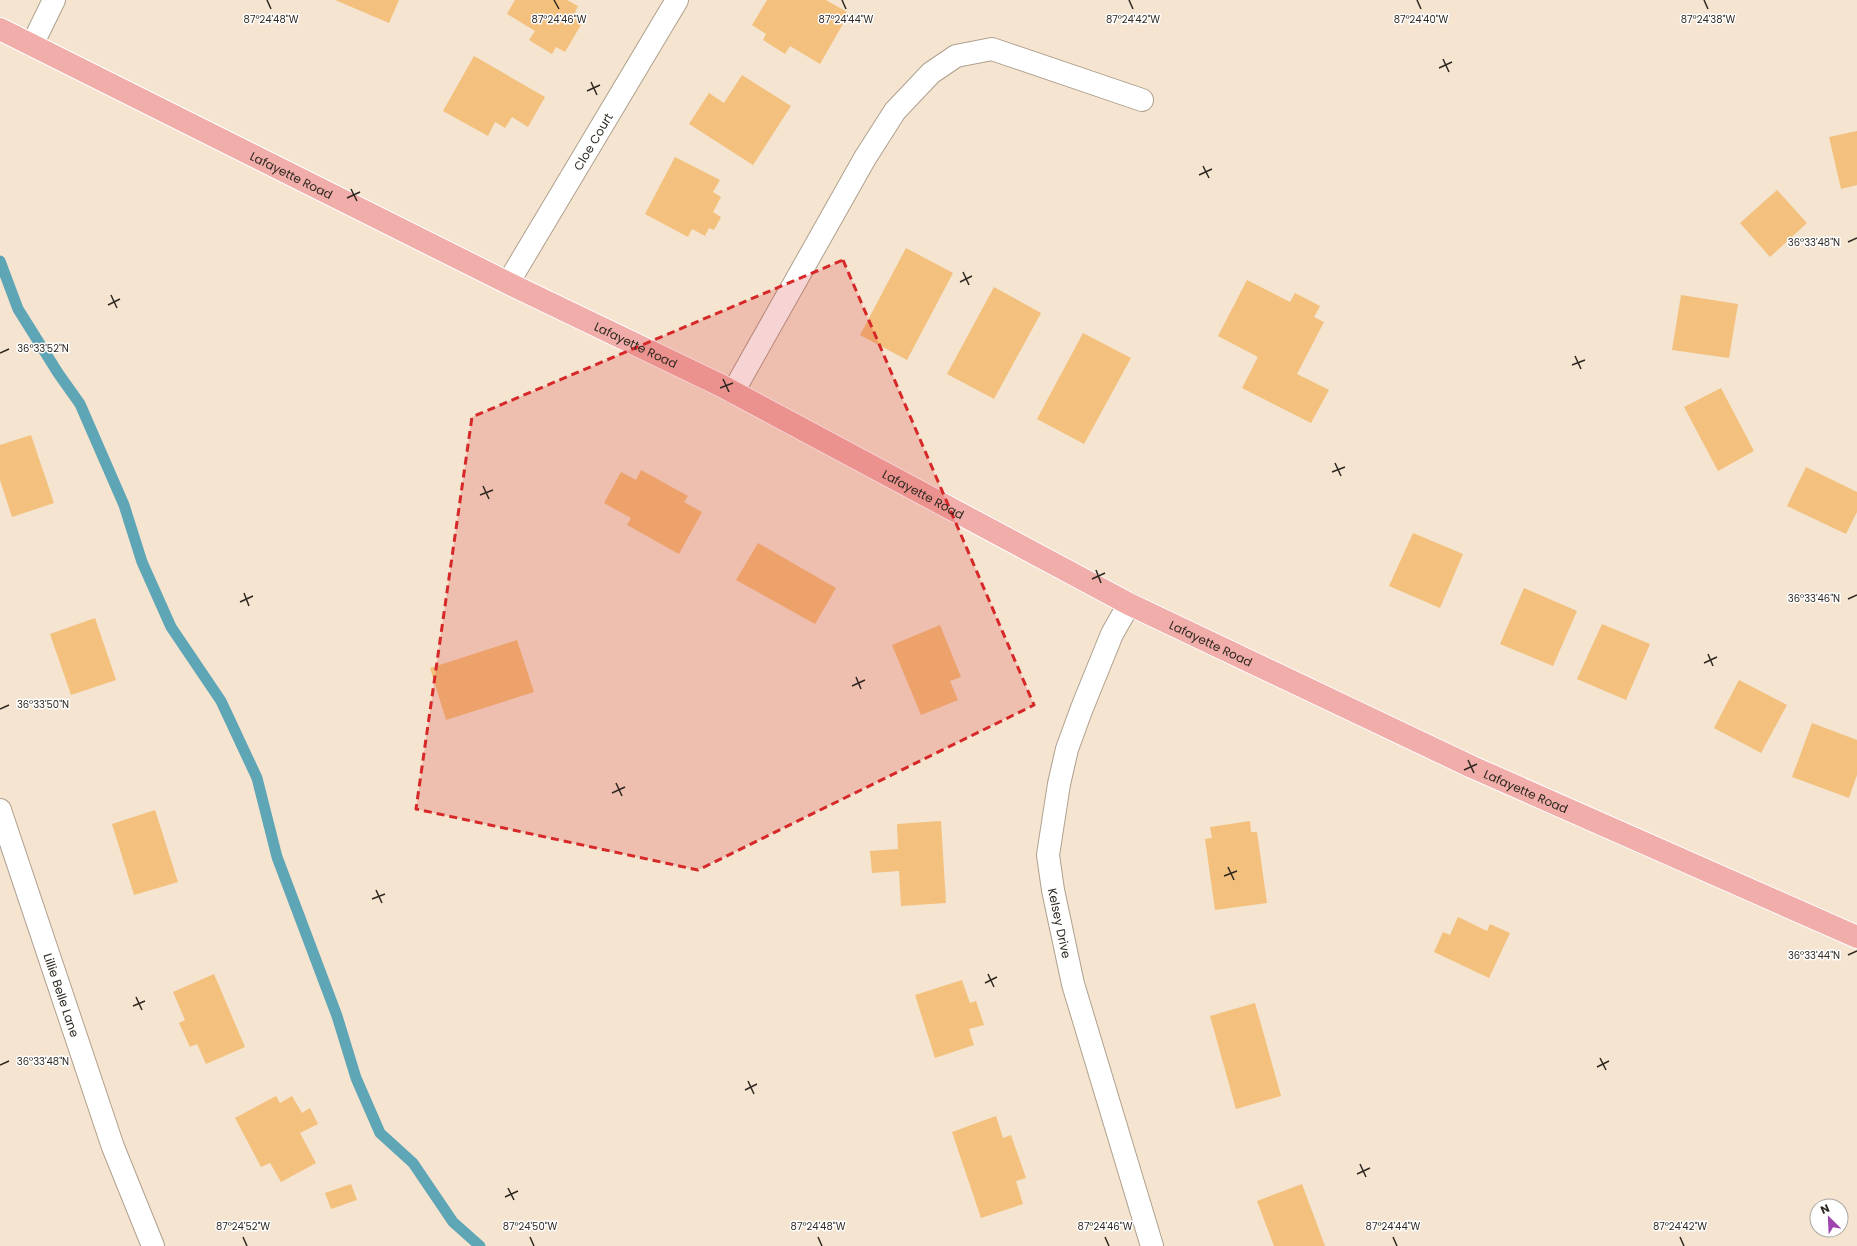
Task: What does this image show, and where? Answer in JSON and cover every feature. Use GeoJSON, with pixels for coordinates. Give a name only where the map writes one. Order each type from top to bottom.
{"type":"FeatureCollection","features":[{"type":"Feature","properties":{"kind":"main road","name":"Lafayette Road"},"geometry":{"type":"LineString","coordinates":[[0,29],[508,283],[734,392],[1129,604],[1472,767],[1857,937]]}},
{"type":"Feature","properties":{"kind":"street"},"geometry":{"type":"LineString","coordinates":[[32,45],[54,0]]}},
{"type":"Feature","properties":{"kind":"street","name":"Cloe Court"},"geometry":{"type":"LineString","coordinates":[[508,283],[677,0]]}},
{"type":"Feature","properties":{"kind":"street"},"geometry":{"type":"LineString","coordinates":[[734,392],[865,158],[895,111],[931,73],[956,56],[992,49],[1142,100]]}},
{"type":"Feature","properties":{"kind":"street","name":"Kelsey Drive"},"geometry":{"type":"LineString","coordinates":[[1129,604],[1112,634],[1067,749],[1059,784],[1048,855],[1053,890],[1073,984],[1152,1246]]}},
{"type":"Feature","properties":{"kind":"street","name":"Lillie Belle Lane"},"geometry":{"type":"LineString","coordinates":[[0,810],[113,1147],[153,1246]]}},
{"type":"Feature","properties":{"kind":"highlighted area"},"geometry":{"type":"Polygon","coordinates":[[[843,260],[1034,705],[698,870],[416,809],[472,417],[843,260]]]}},
{"type":"Feature","properties":{"kind":"building"},"geometry":{"type":"Polygon","coordinates":[[[335,0],[399,0],[389,23],[335,0]]]}},
{"type":"Feature","properties":{"kind":"building"},"geometry":{"type":"Polygon","coordinates":[[[515,0],[567,0],[578,6],[575,12],[585,18],[565,52],[556,47],[552,54],[529,40],[535,31],[507,14],[515,0]]]}},
{"type":"Feature","properties":{"kind":"building"},"geometry":{"type":"Polygon","coordinates":[[[767,0],[826,0],[847,12],[841,22],[843,24],[820,64],[790,46],[785,54],[763,40],[766,34],[752,25],[767,0]]]}},
{"type":"Feature","properties":{"kind":"building"},"geometry":{"type":"Polygon","coordinates":[[[474,56],[545,97],[528,127],[512,117],[505,128],[495,122],[488,136],[443,111],[474,56]]]}},
{"type":"Feature","properties":{"kind":"building"},"geometry":{"type":"Polygon","coordinates":[[[742,75],[791,106],[753,165],[689,124],[709,93],[724,103],[742,75]]]}},
{"type":"Feature","properties":{"kind":"building"},"geometry":{"type":"Polygon","coordinates":[[[1857,131],[1857,185],[1841,189],[1829,137],[1857,131]]]}},
{"type":"Feature","properties":{"kind":"building"},"geometry":{"type":"Polygon","coordinates":[[[675,157],[720,180],[713,192],[721,197],[713,212],[721,217],[714,230],[709,228],[705,236],[692,229],[688,237],[645,214],[675,157]]]}},
{"type":"Feature","properties":{"kind":"building"},"geometry":{"type":"Polygon","coordinates":[[[1777,190],[1807,223],[1770,257],[1740,223],[1777,190]]]}},
{"type":"Feature","properties":{"kind":"building"},"geometry":{"type":"Polygon","coordinates":[[[906,248],[953,273],[907,360],[860,335],[906,248]]]}},
{"type":"Feature","properties":{"kind":"building"},"geometry":{"type":"Polygon","coordinates":[[[1247,280],[1290,302],[1295,293],[1320,306],[1314,317],[1324,322],[1297,374],[1329,390],[1311,423],[1242,388],[1258,357],[1218,336],[1247,280]]]}},
{"type":"Feature","properties":{"kind":"building"},"geometry":{"type":"Polygon","coordinates":[[[994,287],[1041,313],[994,399],[947,374],[994,287]]]}},
{"type":"Feature","properties":{"kind":"building"},"geometry":{"type":"Polygon","coordinates":[[[1681,295],[1738,304],[1729,358],[1672,350],[1681,295]]]}},
{"type":"Feature","properties":{"kind":"building"},"geometry":{"type":"Polygon","coordinates":[[[1083,333],[1131,358],[1084,444],[1037,419],[1083,333]]]}},
{"type":"Feature","properties":{"kind":"building"},"geometry":{"type":"Polygon","coordinates":[[[1721,388],[1754,451],[1718,471],[1684,407],[1721,388]]]}},
{"type":"Feature","properties":{"kind":"building"},"geometry":{"type":"Polygon","coordinates":[[[31,435],[54,503],[12,517],[0,480],[0,445],[31,435]]]}},
{"type":"Feature","properties":{"kind":"building"},"geometry":{"type":"Polygon","coordinates":[[[1806,467],[1857,492],[1857,512],[1846,534],[1787,506],[1806,467]]]}},
{"type":"Feature","properties":{"kind":"building"},"geometry":{"type":"Polygon","coordinates":[[[641,470],[688,496],[684,502],[702,512],[679,554],[627,525],[631,518],[604,503],[621,472],[636,480],[641,470]]]}},
{"type":"Feature","properties":{"kind":"building"},"geometry":{"type":"Polygon","coordinates":[[[1413,533],[1463,554],[1440,608],[1389,586],[1413,533]]]}},
{"type":"Feature","properties":{"kind":"building"},"geometry":{"type":"Polygon","coordinates":[[[758,543],[836,588],[815,624],[736,580],[758,543]]]}},
{"type":"Feature","properties":{"kind":"building"},"geometry":{"type":"Polygon","coordinates":[[[1524,588],[1577,611],[1553,666],[1500,644],[1524,588]]]}},
{"type":"Feature","properties":{"kind":"building"},"geometry":{"type":"Polygon","coordinates":[[[95,618],[116,680],[71,695],[50,634],[95,618]]]}},
{"type":"Feature","properties":{"kind":"building"},"geometry":{"type":"Polygon","coordinates":[[[1602,624],[1650,644],[1626,700],[1577,679],[1602,624]]]}},
{"type":"Feature","properties":{"kind":"building"},"geometry":{"type":"Polygon","coordinates":[[[940,625],[961,677],[950,681],[958,700],[921,715],[892,645],[940,625]]]}},
{"type":"Feature","properties":{"kind":"building"},"geometry":{"type":"Polygon","coordinates":[[[517,640],[534,692],[446,720],[430,668],[517,640]]]}},
{"type":"Feature","properties":{"kind":"building"},"geometry":{"type":"Polygon","coordinates":[[[1739,680],[1787,705],[1761,753],[1714,728],[1739,680]]]}},
{"type":"Feature","properties":{"kind":"building"},"geometry":{"type":"Polygon","coordinates":[[[1812,723],[1857,740],[1857,775],[1849,798],[1792,777],[1812,723]]]}},
{"type":"Feature","properties":{"kind":"building"},"geometry":{"type":"Polygon","coordinates":[[[155,810],[178,882],[134,895],[112,824],[155,810]]]}},
{"type":"Feature","properties":{"kind":"building"},"geometry":{"type":"Polygon","coordinates":[[[941,821],[946,903],[901,906],[899,871],[872,873],[870,851],[898,849],[897,824],[941,821]]]}},
{"type":"Feature","properties":{"kind":"building"},"geometry":{"type":"Polygon","coordinates":[[[1250,821],[1251,832],[1257,832],[1267,903],[1215,910],[1205,839],[1212,838],[1210,827],[1250,821]]]}},
{"type":"Feature","properties":{"kind":"building"},"geometry":{"type":"Polygon","coordinates":[[[1458,917],[1487,931],[1490,924],[1510,933],[1489,978],[1434,952],[1443,932],[1450,935],[1458,917]]]}},
{"type":"Feature","properties":{"kind":"building"},"geometry":{"type":"Polygon","coordinates":[[[214,974],[245,1047],[206,1064],[197,1044],[190,1047],[179,1023],[185,1020],[173,992],[214,974]]]}},
{"type":"Feature","properties":{"kind":"building"},"geometry":{"type":"Polygon","coordinates":[[[962,980],[970,1003],[976,1001],[984,1025],[969,1029],[974,1045],[935,1058],[915,995],[962,980]]]}},
{"type":"Feature","properties":{"kind":"building"},"geometry":{"type":"Polygon","coordinates":[[[1255,1003],[1281,1096],[1236,1109],[1210,1016],[1255,1003]]]}},
{"type":"Feature","properties":{"kind":"building"},"geometry":{"type":"Polygon","coordinates":[[[276,1096],[280,1103],[292,1096],[302,1113],[310,1108],[318,1124],[300,1133],[316,1163],[281,1182],[270,1163],[261,1167],[235,1118],[276,1096]]]}},
{"type":"Feature","properties":{"kind":"building"},"geometry":{"type":"Polygon","coordinates":[[[996,1116],[1003,1138],[1011,1135],[1026,1178],[1016,1181],[1023,1204],[981,1218],[952,1132],[996,1116]]]}},
{"type":"Feature","properties":{"kind":"building"},"geometry":{"type":"Polygon","coordinates":[[[351,1184],[357,1200],[331,1209],[325,1193],[351,1184]]]}},
{"type":"Feature","properties":{"kind":"building"},"geometry":{"type":"Polygon","coordinates":[[[1302,1184],[1325,1246],[1274,1246],[1257,1201],[1302,1184]]]}},
{"type":"Feature","properties":{"kind":"waterway"},"geometry":{"type":"LineString","coordinates":[[0,261],[18,309],[58,373],[80,404],[124,505],[142,562],[171,627],[221,701],[257,778],[277,857],[337,1016],[356,1078],[380,1133],[413,1163],[453,1222],[480,1246]]}}]}
